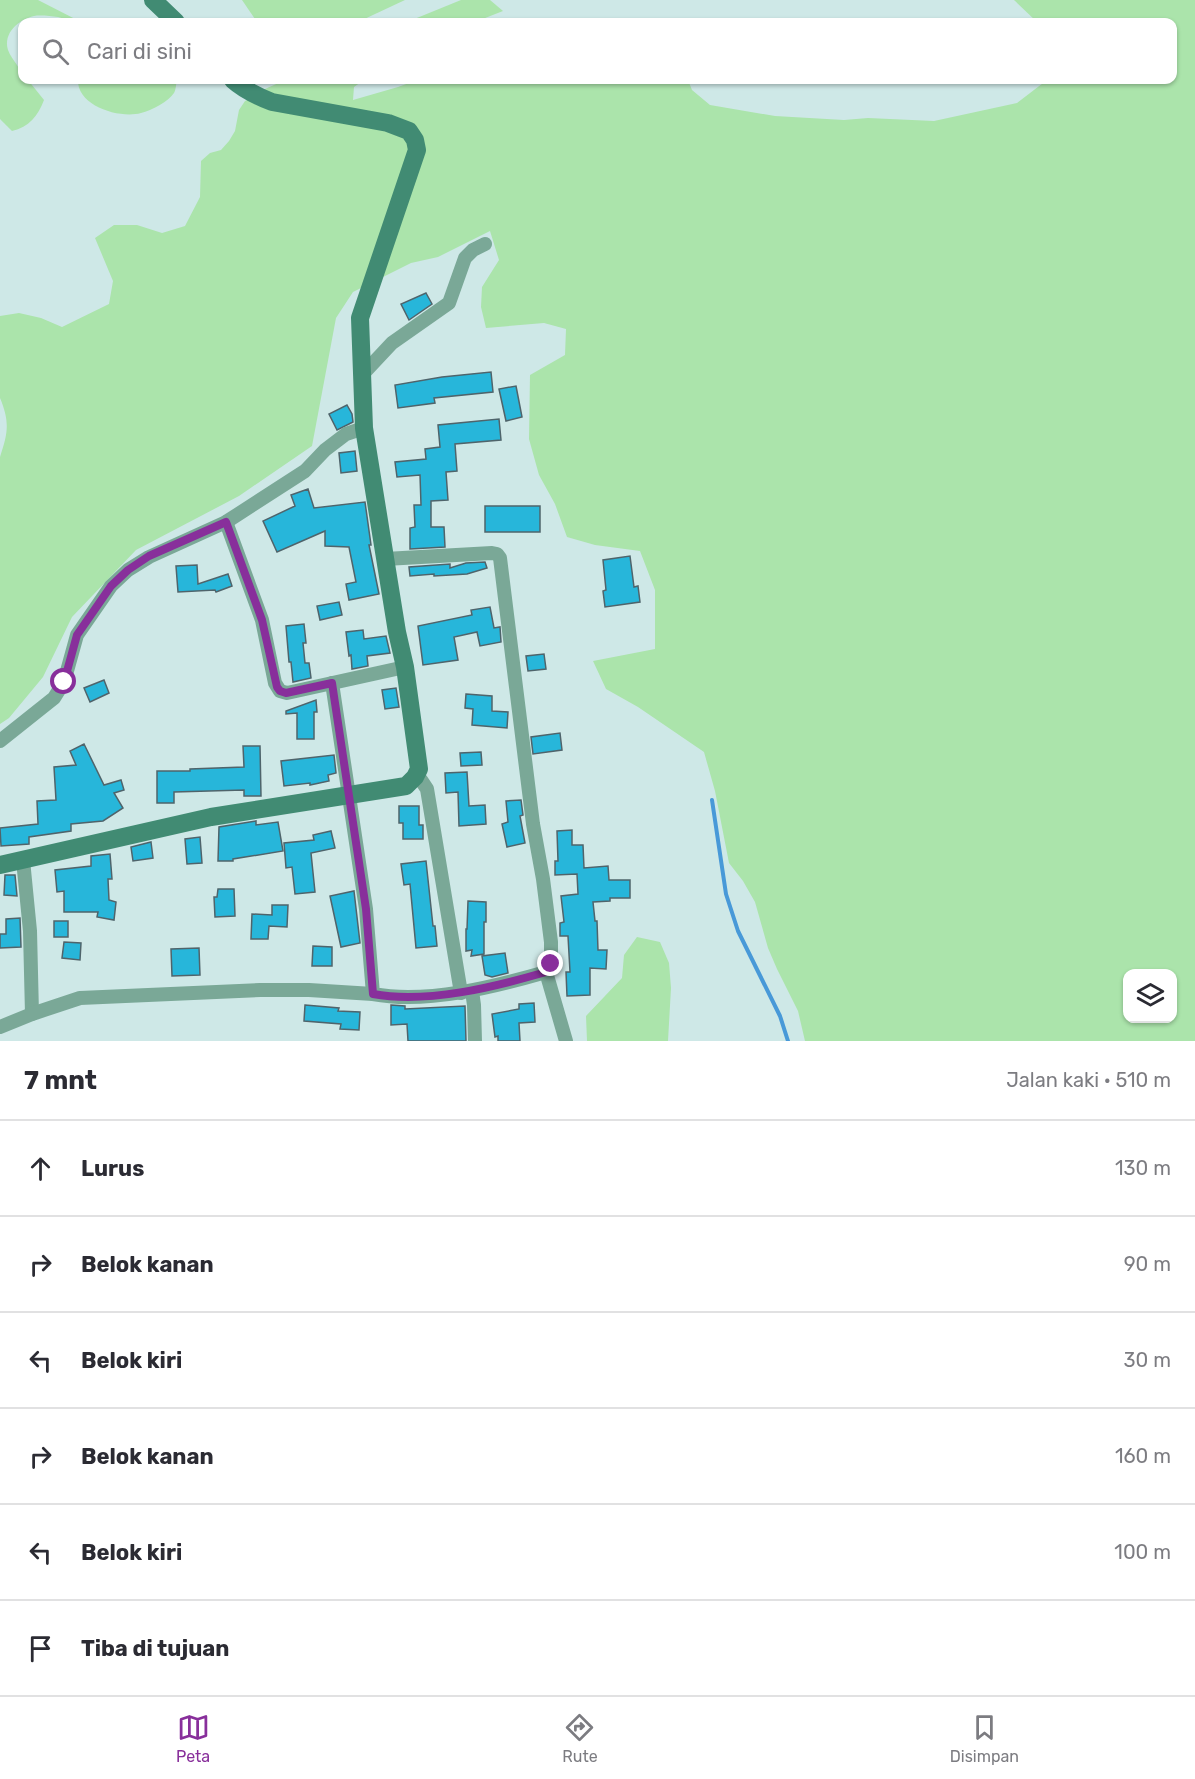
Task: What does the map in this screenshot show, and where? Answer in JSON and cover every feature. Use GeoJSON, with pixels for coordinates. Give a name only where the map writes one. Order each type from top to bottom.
{"type":"FeatureCollection","features":[{"type":"Feature","properties":{"kind":"main road"},"geometry":{"type":"LineString","coordinates":[[153,0],[172,18]]}},
{"type":"Feature","properties":{"kind":"main road"},"geometry":{"type":"LineString","coordinates":[[0,865],[211,817],[406,786],[416,777],[419,769],[405,667],[396,632],[364,428],[360,314],[417,150],[415,140],[409,131],[388,123],[272,102],[256,96],[238,84]]}},
{"type":"Feature","properties":{"kind":"street"},"geometry":{"type":"LineString","coordinates":[[362,375],[392,343],[449,303],[465,258],[473,250],[485,244]]}},
{"type":"Feature","properties":{"kind":"street"},"geometry":{"type":"LineString","coordinates":[[0,741],[54,698],[64,682],[77,635],[111,586],[128,570],[149,556],[226,522],[305,471],[325,450],[346,434],[364,428]]}},
{"type":"Feature","properties":{"kind":"street"},"geometry":{"type":"LineString","coordinates":[[226,522],[262,620],[277,687],[280,691],[286,693],[405,667]]}},
{"type":"Feature","properties":{"kind":"street"},"geometry":{"type":"LineString","coordinates":[[0,1026],[80,998],[260,990],[309,990],[391,997],[466,992],[546,972],[551,964],[551,942],[533,824],[500,558],[492,553],[385,559]]}},
{"type":"Feature","properties":{"kind":"street"},"geometry":{"type":"LineString","coordinates":[[332,683],[366,909],[373,994]]}},
{"type":"Feature","properties":{"kind":"street"},"geometry":{"type":"LineString","coordinates":[[416,777],[427,789],[466,992],[474,1005],[475,1041]]}},
{"type":"Feature","properties":{"kind":"street"},"geometry":{"type":"LineString","coordinates":[[23,860],[30,931],[32,1014]]}},
{"type":"Feature","properties":{"kind":"street"},"geometry":{"type":"LineString","coordinates":[[546,972],[566,1041]]}},
{"type":"Feature","properties":{"kind":"green space"},"geometry":{"type":"Polygon","coordinates":[[[0,0],[38,0],[73,18],[34,16],[18,18],[18,23],[10,33],[7,44],[18,68],[18,84],[31,84],[44,100],[32,120],[23,127],[12,131],[0,119],[0,0]]]}},
{"type":"Feature","properties":{"kind":"green space"},"geometry":{"type":"Polygon","coordinates":[[[242,0],[405,0],[367,18],[254,18],[242,0]]]}},
{"type":"Feature","properties":{"kind":"green space"},"geometry":{"type":"Polygon","coordinates":[[[461,0],[490,0],[503,11],[485,18],[417,18],[461,0]]]}},
{"type":"Feature","properties":{"kind":"green space"},"geometry":{"type":"Polygon","coordinates":[[[1014,0],[1195,0],[1195,1041],[805,1041],[798,1011],[768,948],[755,902],[729,863],[715,791],[704,752],[638,707],[606,689],[593,661],[655,649],[655,590],[640,551],[595,545],[567,537],[555,504],[539,475],[529,439],[530,375],[565,355],[566,329],[544,323],[486,328],[481,307],[482,287],[499,260],[490,231],[438,257],[411,263],[353,292],[336,318],[312,446],[239,496],[136,550],[72,617],[43,677],[9,718],[0,724],[0,457],[7,428],[0,398],[0,316],[19,313],[41,318],[62,327],[109,304],[113,281],[95,238],[114,225],[137,225],[162,233],[185,226],[200,197],[201,161],[210,153],[221,150],[229,141],[235,131],[239,110],[245,101],[276,84],[358,84],[354,87],[353,100],[406,84],[690,84],[692,90],[710,105],[775,116],[844,120],[868,118],[934,121],[1017,103],[1042,84],[1177,84],[1177,18],[1033,18],[1014,0]]]}},
{"type":"Feature","properties":{"kind":"green space"},"geometry":{"type":"Polygon","coordinates":[[[79,84],[176,84],[175,92],[168,100],[150,110],[132,114],[122,114],[101,108],[84,97],[79,84]]]}},
{"type":"Feature","properties":{"kind":"green space"},"geometry":{"type":"Polygon","coordinates":[[[637,937],[660,942],[669,963],[671,988],[668,1041],[587,1041],[586,1016],[622,978],[624,955],[637,937]]]}},
{"type":"Feature","properties":{"kind":"building"},"geometry":{"type":"Polygon","coordinates":[[[426,293],[432,304],[409,320],[401,304],[426,293]]]}},
{"type":"Feature","properties":{"kind":"building"},"geometry":{"type":"Polygon","coordinates":[[[491,372],[493,392],[434,398],[435,403],[398,408],[395,385],[491,372]]]}},
{"type":"Feature","properties":{"kind":"building"},"geometry":{"type":"Polygon","coordinates":[[[516,386],[522,417],[506,421],[499,389],[516,386]]]}},
{"type":"Feature","properties":{"kind":"building"},"geometry":{"type":"Polygon","coordinates":[[[347,405],[353,422],[337,430],[329,414],[347,405]]]}},
{"type":"Feature","properties":{"kind":"building"},"geometry":{"type":"Polygon","coordinates":[[[499,419],[501,440],[455,444],[457,471],[446,472],[448,500],[431,501],[431,527],[444,527],[445,547],[410,549],[410,528],[415,527],[414,505],[421,505],[420,475],[397,477],[395,462],[426,459],[425,449],[440,447],[438,425],[499,419]]]}},
{"type":"Feature","properties":{"kind":"building"},"geometry":{"type":"Polygon","coordinates":[[[355,451],[357,471],[341,473],[339,453],[355,451]]]}},
{"type":"Feature","properties":{"kind":"building"},"geometry":{"type":"Polygon","coordinates":[[[308,489],[314,508],[365,502],[371,545],[369,545],[379,594],[349,600],[346,584],[356,582],[349,547],[325,546],[325,531],[277,552],[263,521],[295,506],[291,495],[308,489]]]}},
{"type":"Feature","properties":{"kind":"building"},"geometry":{"type":"Polygon","coordinates":[[[485,506],[540,506],[540,532],[485,532],[485,506]]]}},
{"type":"Feature","properties":{"kind":"building"},"geometry":{"type":"Polygon","coordinates":[[[630,556],[634,587],[638,586],[640,602],[605,607],[603,560],[630,556]]]}},
{"type":"Feature","properties":{"kind":"building"},"geometry":{"type":"Polygon","coordinates":[[[485,562],[487,568],[467,574],[410,576],[409,567],[450,564],[450,568],[466,563],[485,562]]]}},
{"type":"Feature","properties":{"kind":"building"},"geometry":{"type":"Polygon","coordinates":[[[197,565],[198,584],[228,574],[232,586],[216,592],[215,590],[178,592],[176,566],[197,565]]]}},
{"type":"Feature","properties":{"kind":"building"},"geometry":{"type":"Polygon","coordinates":[[[339,602],[342,615],[320,620],[317,606],[339,602]]]}},
{"type":"Feature","properties":{"kind":"building"},"geometry":{"type":"Polygon","coordinates":[[[490,607],[494,628],[500,627],[501,642],[480,646],[477,632],[454,637],[458,660],[423,665],[418,626],[472,615],[471,610],[490,607]]]}},
{"type":"Feature","properties":{"kind":"building"},"geometry":{"type":"Polygon","coordinates":[[[304,624],[305,663],[309,663],[311,678],[293,682],[286,626],[304,624]]]}},
{"type":"Feature","properties":{"kind":"building"},"geometry":{"type":"Polygon","coordinates":[[[363,630],[364,639],[386,636],[390,653],[367,656],[368,666],[352,669],[346,632],[363,630]]]}},
{"type":"Feature","properties":{"kind":"building"},"geometry":{"type":"Polygon","coordinates":[[[544,654],[546,669],[528,671],[526,656],[544,654]]]}},
{"type":"Feature","properties":{"kind":"building"},"geometry":{"type":"Polygon","coordinates":[[[104,680],[109,693],[90,702],[84,688],[104,680]]]}},
{"type":"Feature","properties":{"kind":"building"},"geometry":{"type":"Polygon","coordinates":[[[396,688],[399,707],[385,709],[382,690],[396,688]]]}},
{"type":"Feature","properties":{"kind":"building"},"geometry":{"type":"Polygon","coordinates":[[[466,694],[492,696],[492,711],[508,712],[507,728],[472,725],[473,709],[465,708],[466,694]]]}},
{"type":"Feature","properties":{"kind":"building"},"geometry":{"type":"Polygon","coordinates":[[[316,700],[314,739],[297,739],[297,713],[286,714],[286,711],[316,700]]]}},
{"type":"Feature","properties":{"kind":"building"},"geometry":{"type":"Polygon","coordinates":[[[560,733],[562,750],[533,754],[531,737],[560,733]]]}},
{"type":"Feature","properties":{"kind":"building"},"geometry":{"type":"Polygon","coordinates":[[[84,744],[104,785],[121,780],[124,790],[114,793],[123,808],[103,821],[71,824],[71,831],[29,837],[29,844],[1,846],[0,828],[38,824],[37,801],[56,800],[54,767],[76,765],[70,751],[84,744]]]}},
{"type":"Feature","properties":{"kind":"building"},"geometry":{"type":"Polygon","coordinates":[[[243,746],[260,746],[261,796],[244,796],[244,790],[174,792],[174,803],[157,803],[157,771],[244,767],[243,746]]]}},
{"type":"Feature","properties":{"kind":"building"},"geometry":{"type":"Polygon","coordinates":[[[481,752],[482,765],[461,766],[460,753],[481,752]]]}},
{"type":"Feature","properties":{"kind":"building"},"geometry":{"type":"Polygon","coordinates":[[[334,755],[336,773],[328,775],[329,781],[310,785],[310,783],[284,786],[281,761],[334,755]]]}},
{"type":"Feature","properties":{"kind":"building"},"geometry":{"type":"Polygon","coordinates":[[[467,772],[469,806],[485,805],[486,824],[459,826],[458,792],[446,793],[445,773],[467,772]]]}},
{"type":"Feature","properties":{"kind":"building"},"geometry":{"type":"Polygon","coordinates":[[[521,800],[523,815],[520,816],[525,843],[507,847],[502,824],[508,822],[506,801],[521,800]]]}},
{"type":"Feature","properties":{"kind":"building"},"geometry":{"type":"Polygon","coordinates":[[[399,806],[419,806],[419,825],[423,825],[423,839],[403,839],[403,823],[399,823],[399,806]]]}},
{"type":"Feature","properties":{"kind":"building"},"geometry":{"type":"Polygon","coordinates":[[[256,821],[256,825],[278,822],[283,851],[233,859],[233,861],[218,861],[219,827],[256,821]]]}},
{"type":"Feature","properties":{"kind":"building"},"geometry":{"type":"Polygon","coordinates":[[[572,830],[572,845],[583,845],[584,868],[608,866],[609,880],[630,880],[630,898],[610,898],[610,901],[593,902],[595,921],[597,921],[598,950],[607,950],[606,969],[590,968],[590,995],[567,996],[566,972],[570,972],[568,936],[560,936],[560,923],[564,922],[561,896],[578,894],[577,874],[555,875],[555,861],[558,861],[557,831],[572,830]]]}},
{"type":"Feature","properties":{"kind":"building"},"geometry":{"type":"Polygon","coordinates":[[[331,831],[335,848],[311,853],[315,892],[295,894],[292,867],[286,868],[284,843],[314,840],[313,835],[331,831]]]}},
{"type":"Feature","properties":{"kind":"building"},"geometry":{"type":"Polygon","coordinates":[[[200,837],[202,863],[187,864],[185,839],[200,837]]]}},
{"type":"Feature","properties":{"kind":"building"},"geometry":{"type":"Polygon","coordinates":[[[151,842],[153,858],[133,861],[131,847],[151,842]]]}},
{"type":"Feature","properties":{"kind":"building"},"geometry":{"type":"Polygon","coordinates":[[[110,854],[112,879],[108,879],[109,900],[116,902],[114,920],[97,917],[98,912],[64,912],[64,891],[57,892],[55,870],[91,866],[91,856],[110,854]]]}},
{"type":"Feature","properties":{"kind":"building"},"geometry":{"type":"Polygon","coordinates":[[[426,861],[437,946],[416,948],[410,884],[404,885],[401,864],[426,861]]]}},
{"type":"Feature","properties":{"kind":"building"},"geometry":{"type":"Polygon","coordinates":[[[5,875],[15,875],[17,896],[4,895],[5,875]]]}},
{"type":"Feature","properties":{"kind":"building"},"geometry":{"type":"Polygon","coordinates":[[[218,889],[234,889],[235,916],[215,917],[214,897],[217,897],[218,889]]]}},
{"type":"Feature","properties":{"kind":"building"},"geometry":{"type":"Polygon","coordinates":[[[354,891],[360,943],[341,947],[330,896],[354,891]]]}},
{"type":"Feature","properties":{"kind":"building"},"geometry":{"type":"Polygon","coordinates":[[[468,901],[486,902],[484,954],[471,956],[472,950],[466,951],[468,901]]]}},
{"type":"Feature","properties":{"kind":"building"},"geometry":{"type":"Polygon","coordinates":[[[272,905],[288,905],[287,927],[269,926],[268,939],[251,939],[252,914],[272,915],[272,905]]]}},
{"type":"Feature","properties":{"kind":"building"},"geometry":{"type":"Polygon","coordinates":[[[20,918],[21,947],[0,948],[0,934],[6,934],[6,919],[20,918]]]}},
{"type":"Feature","properties":{"kind":"building"},"geometry":{"type":"Polygon","coordinates":[[[54,921],[68,921],[68,937],[54,937],[54,921]]]}},
{"type":"Feature","properties":{"kind":"building"},"geometry":{"type":"Polygon","coordinates":[[[64,942],[81,943],[80,960],[62,958],[64,942]]]}},
{"type":"Feature","properties":{"kind":"building"},"geometry":{"type":"Polygon","coordinates":[[[313,946],[332,947],[332,966],[312,966],[313,946]]]}},
{"type":"Feature","properties":{"kind":"building"},"geometry":{"type":"Polygon","coordinates":[[[199,948],[200,975],[172,976],[171,949],[199,948]]]}},
{"type":"Feature","properties":{"kind":"building"},"geometry":{"type":"Polygon","coordinates":[[[505,953],[508,973],[492,977],[485,975],[482,956],[505,953]]]}},
{"type":"Feature","properties":{"kind":"building"},"geometry":{"type":"Polygon","coordinates":[[[534,1003],[535,1022],[519,1023],[520,1041],[498,1041],[498,1036],[495,1037],[492,1014],[519,1009],[519,1004],[534,1003]]]}},
{"type":"Feature","properties":{"kind":"building"},"geometry":{"type":"Polygon","coordinates":[[[305,1005],[360,1012],[359,1030],[340,1029],[341,1024],[304,1021],[305,1005]]]}},
{"type":"Feature","properties":{"kind":"building"},"geometry":{"type":"Polygon","coordinates":[[[391,1005],[405,1006],[405,1009],[465,1006],[466,1041],[408,1041],[407,1024],[391,1025],[391,1005]]]}},
{"type":"Feature","properties":{"kind":"waterway"},"geometry":{"type":"LineString","coordinates":[[712,800],[726,894],[738,931],[780,1016],[788,1041]]}},
{"type":"Feature","properties":{"kind":"route"},"geometry":{"type":"LineString","coordinates":[[64,682],[77,635],[111,586],[128,570],[149,556],[226,522],[262,620],[277,687],[286,693],[332,683],[366,909],[373,994],[391,997],[461,993],[525,979],[546,972],[551,964]]}}]}
